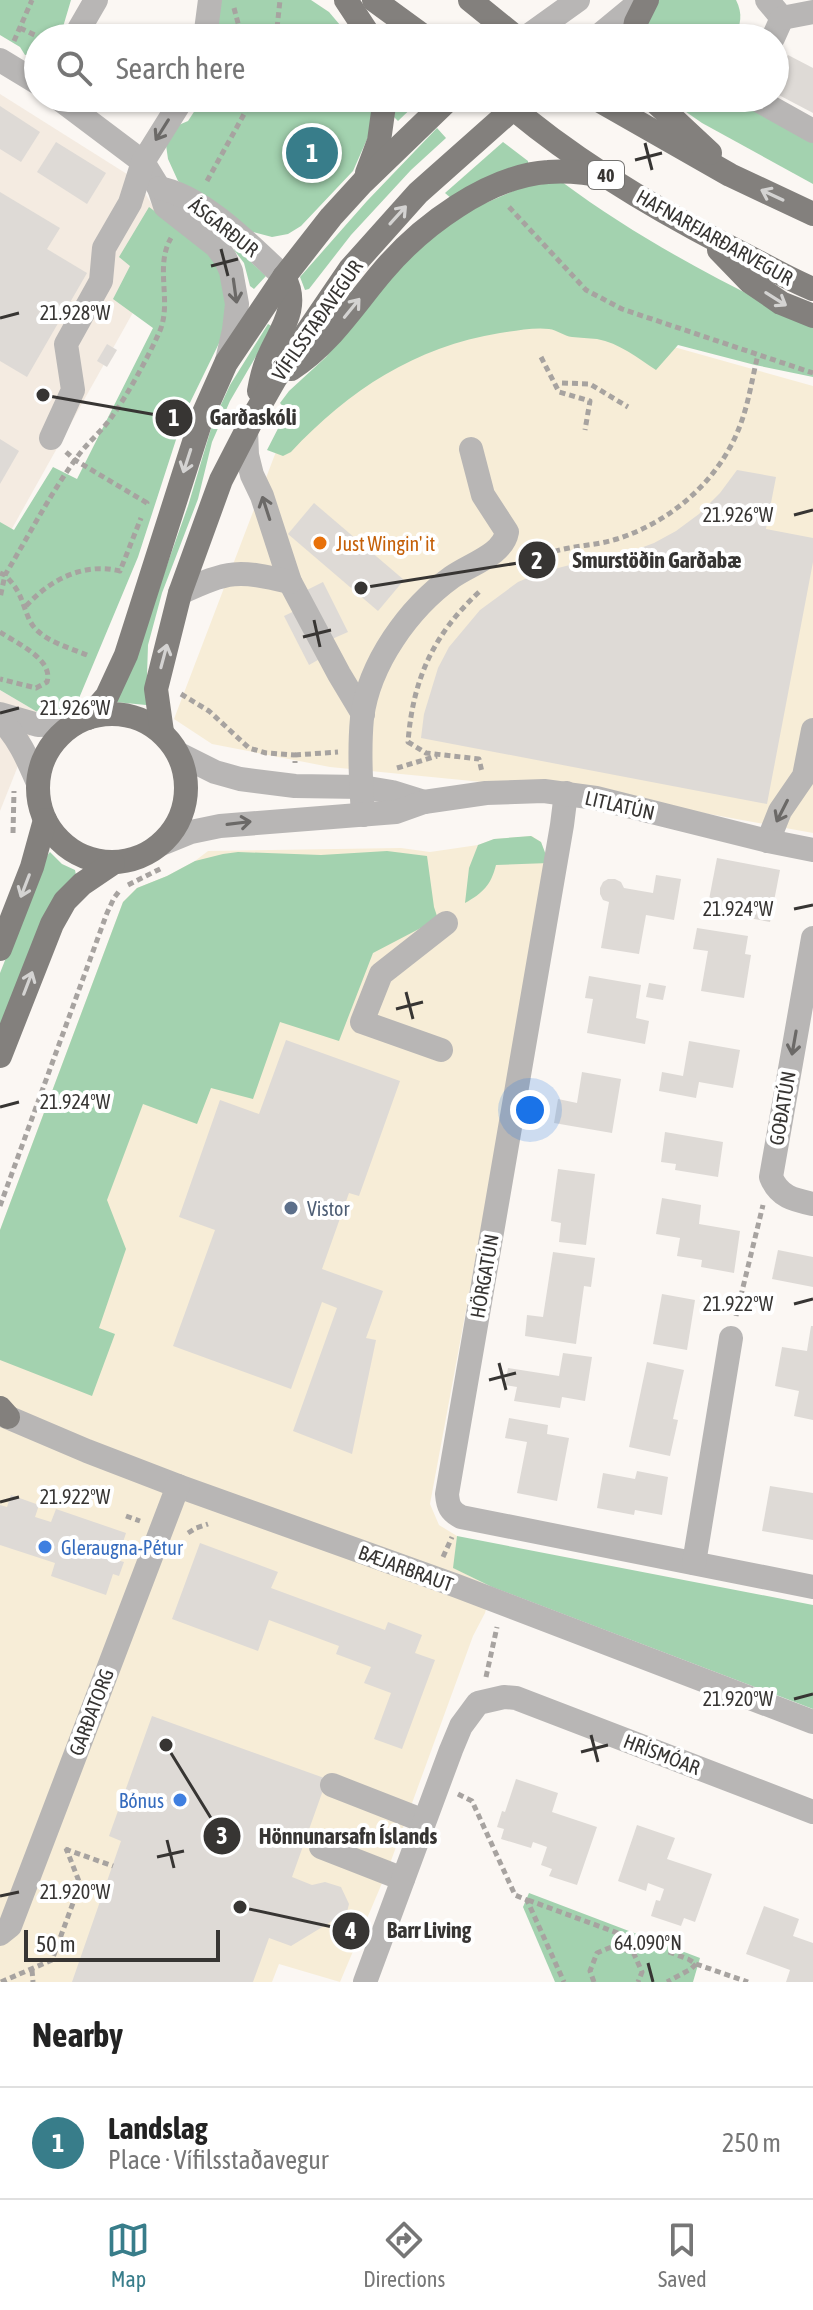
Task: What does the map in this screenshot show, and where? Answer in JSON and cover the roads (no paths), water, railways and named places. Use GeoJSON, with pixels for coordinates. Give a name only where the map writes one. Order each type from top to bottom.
{"type":"FeatureCollection","features":[{"type":"Feature","properties":{"kind":"main road"},"geometry":{"type":"LineString","coordinates":[[346,0],[362,24]]}},
{"type":"Feature","properties":{"kind":"main road"},"geometry":{"type":"LineString","coordinates":[[374,0],[407,24]]}},
{"type":"Feature","properties":{"kind":"main road"},"geometry":{"type":"LineString","coordinates":[[470,0],[500,24]]}},
{"type":"Feature","properties":{"kind":"main road"},"geometry":{"type":"LineString","coordinates":[[636,24],[645,0]]}},
{"type":"Feature","properties":{"kind":"main road"},"geometry":{"type":"LineString","coordinates":[[363,182],[379,141],[383,112]]}},
{"type":"Feature","properties":{"kind":"main road"},"geometry":{"type":"LineString","coordinates":[[164,855],[149,854],[132,861],[113,863],[92,860],[73,852],[56,838],[45,820],[39,802],[41,766],[60,735],[81,721],[107,696],[126,655],[202,417],[226,363],[316,235],[363,182],[433,112]]}},
{"type":"Feature","properties":{"kind":"main road","name":"VÍFILSSTAÐAVEGUR"},"geometry":{"type":"LineString","coordinates":[[162,732],[156,689],[180,593],[221,480],[250,422],[275,379],[350,269],[418,193],[502,112]]}},
{"type":"Feature","properties":{"kind":"main road","name":"HAFNARFJARÐARVEGUR"},"geometry":{"type":"LineString","coordinates":[[527,112],[609,177],[703,234],[813,289]]}},
{"type":"Feature","properties":{"kind":"main road"},"geometry":{"type":"LineString","coordinates":[[620,112],[730,175],[813,214]]}},
{"type":"Feature","properties":{"kind":"main road"},"geometry":{"type":"LineString","coordinates":[[666,112],[730,175]]}},
{"type":"Feature","properties":{"kind":"main road"},"geometry":{"type":"LineString","coordinates":[[275,379],[302,362],[328,338],[385,268],[438,218],[496,187],[530,175],[561,171],[609,177]]}},
{"type":"Feature","properties":{"kind":"main road"},"geometry":{"type":"LineString","coordinates":[[703,234],[749,281],[781,303],[813,316]]}},
{"type":"Feature","properties":{"kind":"main road"},"geometry":{"type":"LineString","coordinates":[[250,422],[262,377],[285,326],[289,309],[290,291],[284,277]]}},
{"type":"Feature","properties":{"kind":"main road","name":"VÍFILSSTAÐAVEGUR"},"geometry":{"type":"LineString","coordinates":[[81,721],[107,714],[127,715],[146,721],[162,732],[179,754],[186,777],[186,801],[164,855]]}},
{"type":"Feature","properties":{"kind":"main road"},"geometry":{"type":"LineString","coordinates":[[0,949],[32,867],[45,820]]}},
{"type":"Feature","properties":{"kind":"main road"},"geometry":{"type":"LineString","coordinates":[[0,1056],[52,924],[65,901],[82,884],[113,863]]}},
{"type":"Feature","properties":{"kind":"street"},"geometry":{"type":"LineString","coordinates":[[82,24],[96,0]]}},
{"type":"Feature","properties":{"kind":"street"},"geometry":{"type":"LineString","coordinates":[[207,24],[210,0]]}},
{"type":"Feature","properties":{"kind":"street"},"geometry":{"type":"LineString","coordinates":[[545,24],[578,0]]}},
{"type":"Feature","properties":{"kind":"street"},"geometry":{"type":"LineString","coordinates":[[614,24],[645,0]]}},
{"type":"Feature","properties":{"kind":"street"},"geometry":{"type":"LineString","coordinates":[[774,19],[813,12]]}},
{"type":"Feature","properties":{"kind":"street"},"geometry":{"type":"LineString","coordinates":[[6,53],[24,70]]}},
{"type":"Feature","properties":{"kind":"street","name":"ÁSGARÐUR"},"geometry":{"type":"LineString","coordinates":[[77,112],[143,162],[159,188],[165,206],[216,246],[231,271],[237,304],[226,363]]}},
{"type":"Feature","properties":{"kind":"street"},"geometry":{"type":"LineString","coordinates":[[51,438],[73,390],[66,344],[101,281],[104,248],[130,203],[143,162],[174,112]]}},
{"type":"Feature","properties":{"kind":"street"},"geometry":{"type":"LineString","coordinates":[[779,112],[813,131]]}},
{"type":"Feature","properties":{"kind":"street","name":"ÁSGARÐUR"},"geometry":{"type":"LineString","coordinates":[[159,188],[176,191],[194,202],[243,238],[284,277]]}},
{"type":"Feature","properties":{"kind":"street"},"geometry":{"type":"LineString","coordinates":[[250,422],[247,455],[290,582],[363,714]]}},
{"type":"Feature","properties":{"kind":"street"},"geometry":{"type":"LineString","coordinates":[[363,815],[360,753],[363,714],[381,663],[409,618],[436,589],[493,552],[505,540],[507,532],[483,495],[471,449]]}},
{"type":"Feature","properties":{"kind":"street"},"geometry":{"type":"LineString","coordinates":[[180,593],[213,578],[240,572],[290,582]]}},
{"type":"Feature","properties":{"kind":"street"},"geometry":{"type":"LineString","coordinates":[[0,717],[38,725],[81,721]]}},
{"type":"Feature","properties":{"kind":"street"},"geometry":{"type":"LineString","coordinates":[[0,717],[24,750],[38,783]]}},
{"type":"Feature","properties":{"kind":"street"},"geometry":{"type":"LineString","coordinates":[[768,841],[780,811],[804,776],[813,730]]}},
{"type":"Feature","properties":{"kind":"street","name":"LITLATÚN"},"geometry":{"type":"LineString","coordinates":[[179,754],[215,772],[240,779],[295,786],[362,787],[424,802]]}},
{"type":"Feature","properties":{"kind":"street","name":"LITLATÚN"},"geometry":{"type":"LineString","coordinates":[[164,855],[191,832],[220,826],[396,812],[424,802],[517,791],[596,798],[813,850]]}},
{"type":"Feature","properties":{"kind":"street","name":"HÖRGATÚN"},"geometry":{"type":"LineString","coordinates":[[566,793],[447,1504],[452,1512],[461,1517],[813,1587]]}},
{"type":"Feature","properties":{"kind":"street"},"geometry":{"type":"LineString","coordinates":[[441,1050],[362,1022],[381,974],[446,923]]}},
{"type":"Feature","properties":{"kind":"street","name":"GOÐATÚN"},"geometry":{"type":"LineString","coordinates":[[813,938],[771,1177],[783,1195],[813,1204]]}},
{"type":"Feature","properties":{"kind":"street"},"geometry":{"type":"LineString","coordinates":[[694,1563],[731,1338]]}},
{"type":"Feature","properties":{"kind":"street","name":"BÆJARBRAUT"},"geometry":{"type":"LineString","coordinates":[[2,1414],[178,1486],[457,1586],[813,1722]]}},
{"type":"Feature","properties":{"kind":"street","name":"GARÐATORG"},"geometry":{"type":"LineString","coordinates":[[0,1934],[10,1926],[178,1486]]}},
{"type":"Feature","properties":{"kind":"street","name":"HRÍSMÓAR"},"geometry":{"type":"LineString","coordinates":[[424,1821],[461,1726],[478,1703],[504,1697],[516,1698],[813,1812]]}},
{"type":"Feature","properties":{"kind":"street"},"geometry":{"type":"LineString","coordinates":[[332,1785],[424,1821],[365,1982]]}},
{"type":"Feature","properties":{"kind":"street"},"geometry":{"type":"LineString","coordinates":[[321,1847],[403,1879]]}},
{"type":"Feature","properties":{"kind":"place","name":"Landslag"},"geometry":{"type":"Point","coordinates":[312,153]}},
{"type":"Feature","properties":{"kind":"place","name":"Garðaskóli"},"geometry":{"type":"Point","coordinates":[43,395]}},
{"type":"Feature","properties":{"kind":"place","name":"Just Wingin' it"},"geometry":{"type":"Point","coordinates":[320,543]}},
{"type":"Feature","properties":{"kind":"place","name":"Smurstöðin Garðabæ"},"geometry":{"type":"Point","coordinates":[361,588]}},
{"type":"Feature","properties":{"kind":"place","name":"Vistor"},"geometry":{"type":"Point","coordinates":[291,1208]}},
{"type":"Feature","properties":{"kind":"place","name":"Gleraugna-Pétur"},"geometry":{"type":"Point","coordinates":[45,1547]}},
{"type":"Feature","properties":{"kind":"place","name":"Hönnunarsafn Íslands"},"geometry":{"type":"Point","coordinates":[166,1745]}},
{"type":"Feature","properties":{"kind":"place","name":"Bónus"},"geometry":{"type":"Point","coordinates":[180,1800]}},
{"type":"Feature","properties":{"kind":"place","name":"Barr Living"},"geometry":{"type":"Point","coordinates":[240,1907]}}]}
